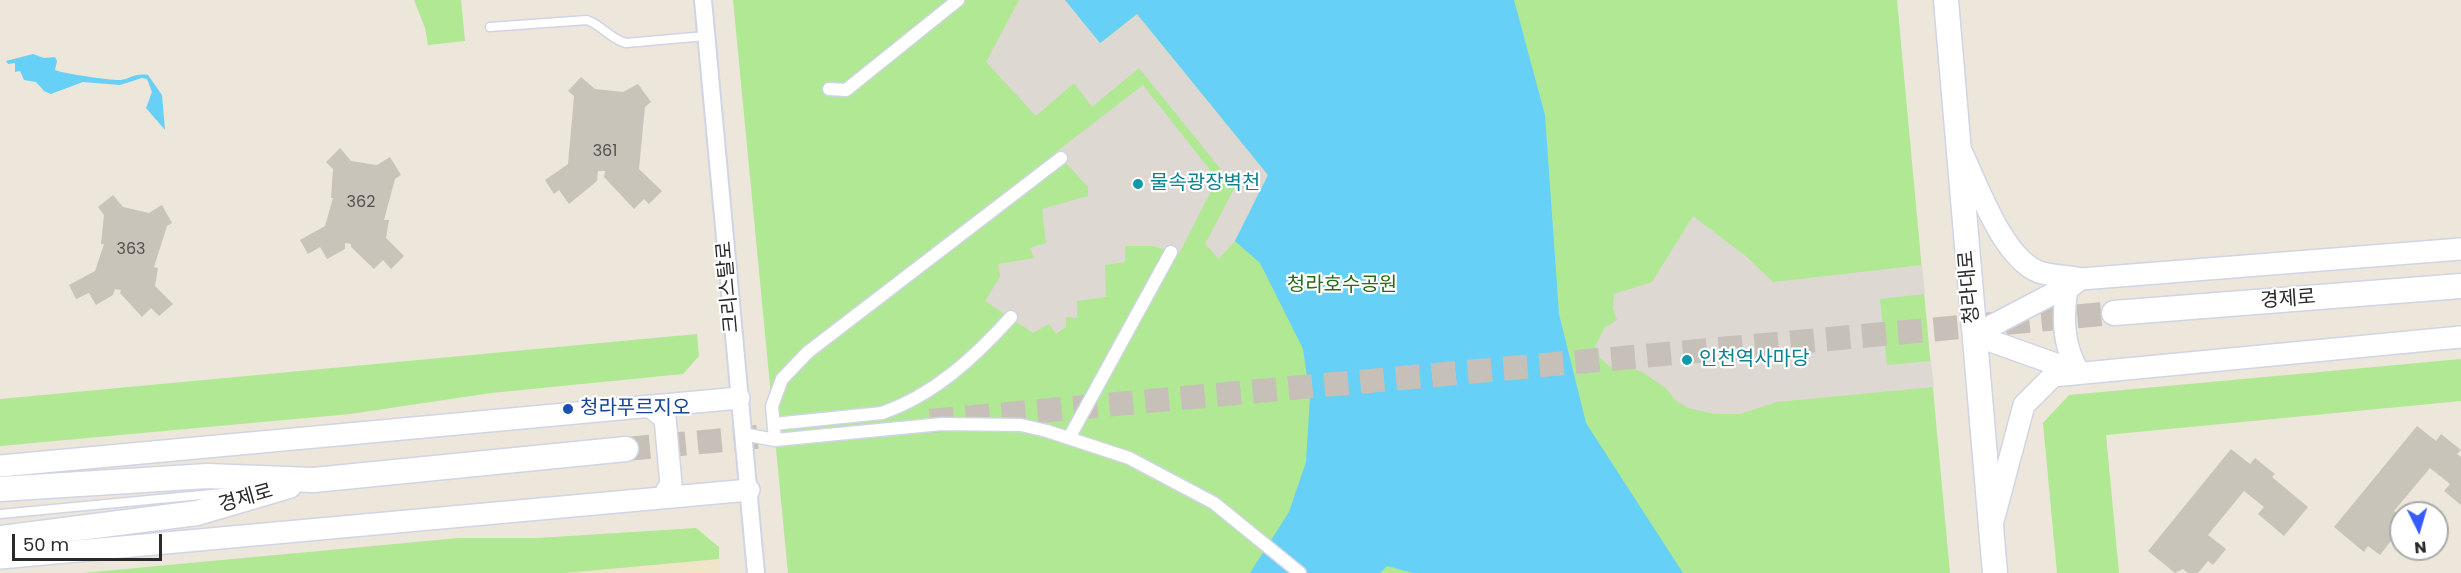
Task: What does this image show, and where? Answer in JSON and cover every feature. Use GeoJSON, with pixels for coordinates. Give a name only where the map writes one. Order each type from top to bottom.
{"type":"FeatureCollection","features":[{"type":"Feature","properties":{"kind":"main road","name":"청라대로"},"geometry":{"type":"LineString","coordinates":[[1946,0],[1995,573]]}},
{"type":"Feature","properties":{"kind":"main road","name":"경제로"},"geometry":{"type":"LineString","coordinates":[[2114,313],[2461,286]]}},
{"type":"Feature","properties":{"kind":"main road","name":"경제로"},"geometry":{"type":"LineString","coordinates":[[0,489],[207,476],[314,480],[626,449]]}},
{"type":"Feature","properties":{"kind":"main road","name":"경제로"},"geometry":{"type":"LineString","coordinates":[[0,538],[197,513],[314,480]]}},
{"type":"Feature","properties":{"kind":"street","name":"크리스탈로"},"geometry":{"type":"LineString","coordinates":[[703,0],[756,573]]}},
{"type":"Feature","properties":{"kind":"street"},"geometry":{"type":"LineString","coordinates":[[829,89],[846,90],[958,0]]}},
{"type":"Feature","properties":{"kind":"street"},"geometry":{"type":"LineString","coordinates":[[1958,145],[2009,247],[2022,261],[2039,272],[2081,279],[2461,249]]}},
{"type":"Feature","properties":{"kind":"street"},"geometry":{"type":"LineString","coordinates":[[775,440],[772,406],[782,379],[808,352],[1061,158]]}},
{"type":"Feature","properties":{"kind":"street"},"geometry":{"type":"LineString","coordinates":[[1069,438],[1171,252]]}},
{"type":"Feature","properties":{"kind":"street"},"geometry":{"type":"LineString","coordinates":[[1974,336],[2081,279]]}},
{"type":"Feature","properties":{"kind":"street"},"geometry":{"type":"LineString","coordinates":[[2079,372],[2068,355],[2063,310],[2067,289],[2081,279]]}},
{"type":"Feature","properties":{"kind":"street"},"geometry":{"type":"LineString","coordinates":[[774,424],[882,413],[896,408],[953,374],[1011,317]]}},
{"type":"Feature","properties":{"kind":"street"},"geometry":{"type":"LineString","coordinates":[[1974,336],[2079,372]]}},
{"type":"Feature","properties":{"kind":"street"},"geometry":{"type":"LineString","coordinates":[[1991,527],[2024,405],[2053,376],[2461,337]]}},
{"type":"Feature","properties":{"kind":"street"},"geometry":{"type":"LineString","coordinates":[[0,466],[739,398]]}},
{"type":"Feature","properties":{"kind":"street"},"geometry":{"type":"LineString","coordinates":[[649,406],[665,418],[671,484],[663,497]]}},
{"type":"Feature","properties":{"kind":"street"},"geometry":{"type":"LineString","coordinates":[[742,434],[775,440],[942,424],[1021,425],[1129,458],[1214,503],[1300,573]]}},
{"type":"Feature","properties":{"kind":"street"},"geometry":{"type":"LineString","coordinates":[[0,558],[748,490]]}},
{"type":"Feature","properties":{"kind":"lane"},"geometry":{"type":"LineString","coordinates":[[490,27],[586,20],[596,23],[614,40],[626,43],[706,36]]}},
{"type":"Feature","properties":{"kind":"lane"},"geometry":{"type":"LineString","coordinates":[[0,514],[287,487]]}},
{"type":"Feature","properties":{"kind":"shaded area"},"geometry":{"type":"Polygon","coordinates":[[[1019,0],[1065,0],[1101,43],[1137,14],[1268,175],[1235,241],[1219,259],[1205,244],[1235,187],[1139,68],[1092,107],[1074,83],[1036,116],[986,62],[1019,0]]]}},
{"type":"Feature","properties":{"kind":"shaded area"},"geometry":{"type":"Polygon","coordinates":[[[1143,85],[1217,179],[1179,254],[1153,246],[1125,246],[1125,262],[1105,265],[1106,297],[1077,301],[1077,318],[1066,317],[1066,327],[1056,334],[1049,324],[1033,333],[985,301],[1000,277],[998,264],[1034,258],[1030,248],[1046,243],[1042,209],[1088,196],[1088,187],[1056,152],[1143,85]]]}},
{"type":"Feature","properties":{"kind":"shaded area"},"geometry":{"type":"Polygon","coordinates":[[[1693,216],[1747,257],[1773,282],[1922,265],[1925,294],[1880,299],[1887,365],[1931,361],[1934,387],[1777,402],[1740,414],[1715,414],[1688,408],[1675,400],[1666,388],[1642,372],[1628,367],[1609,366],[1601,359],[1595,347],[1605,327],[1617,320],[1613,309],[1614,294],[1652,282],[1693,216]]]}},
{"type":"Feature","properties":{"kind":"shaded area"},"geometry":{"type":"Polygon","coordinates":[[[719,559],[720,573],[565,573],[719,559]]]}},
{"type":"Feature","properties":{"kind":"green space"},"geometry":{"type":"Polygon","coordinates":[[[414,0],[461,0],[465,41],[428,45],[425,28],[414,0]]]}},
{"type":"Feature","properties":{"kind":"green space","name":"청라호수공원"},"geometry":{"type":"Polygon","coordinates":[[[733,0],[1897,0],[1950,573],[788,573],[733,0]]]}},
{"type":"Feature","properties":{"kind":"green space"},"geometry":{"type":"Polygon","coordinates":[[[697,334],[699,356],[683,374],[491,393],[350,414],[0,446],[0,399],[697,334]]]}},
{"type":"Feature","properties":{"kind":"green space"},"geometry":{"type":"Polygon","coordinates":[[[2461,359],[2461,401],[2106,435],[2119,573],[2057,573],[2043,423],[2069,395],[2461,359]]]}},
{"type":"Feature","properties":{"kind":"green space"},"geometry":{"type":"Polygon","coordinates":[[[696,528],[719,547],[719,559],[565,573],[82,573],[459,538],[538,538],[696,528]]]}},
{"type":"Feature","properties":{"kind":"water"},"geometry":{"type":"Polygon","coordinates":[[[1065,0],[1514,0],[1545,115],[1559,314],[1586,423],[1683,573],[1413,573],[1387,566],[1380,573],[1250,573],[1289,512],[1306,462],[1310,397],[1303,349],[1260,263],[1235,241],[1268,175],[1137,14],[1100,43],[1065,0]]]}},
{"type":"Feature","properties":{"kind":"water"},"geometry":{"type":"Polygon","coordinates":[[[33,54],[44,58],[55,57],[57,61],[55,70],[66,73],[117,80],[148,75],[162,95],[165,130],[146,108],[152,92],[147,79],[142,78],[120,85],[83,82],[51,94],[44,91],[36,82],[24,80],[20,71],[15,72],[15,63],[8,64],[6,61],[33,54]]]}},
{"type":"Feature","properties":{"kind":"building"},"geometry":{"type":"Polygon","coordinates":[[[581,77],[595,89],[623,92],[638,84],[651,102],[645,107],[639,169],[662,191],[649,204],[644,199],[634,209],[604,177],[605,171],[598,171],[597,181],[569,204],[559,190],[554,194],[545,180],[568,164],[574,96],[568,91],[581,77]]]}},
{"type":"Feature","properties":{"kind":"building"},"geometry":{"type":"Polygon","coordinates":[[[340,148],[351,161],[377,165],[390,157],[401,175],[395,179],[384,220],[389,220],[386,238],[404,256],[391,269],[383,260],[374,269],[351,247],[351,244],[345,243],[345,249],[327,259],[320,247],[308,254],[300,240],[325,226],[333,198],[331,198],[333,169],[326,162],[340,148]]]}},
{"type":"Feature","properties":{"kind":"building"},"geometry":{"type":"Polygon","coordinates":[[[113,195],[123,207],[149,213],[162,205],[172,223],[167,226],[154,267],[158,268],[155,286],[173,304],[159,316],[151,308],[142,317],[120,293],[121,290],[115,289],[113,295],[96,305],[89,293],[76,299],[69,285],[95,271],[104,244],[101,244],[104,215],[98,207],[113,195]]]}},
{"type":"Feature","properties":{"kind":"building"},"geometry":{"type":"Polygon","coordinates":[[[2417,426],[2436,441],[2441,434],[2461,450],[2457,454],[2461,457],[2461,505],[2444,491],[2450,484],[2430,468],[2402,501],[2389,501],[2389,543],[2380,555],[2368,546],[2364,552],[2334,527],[2417,426]]]}},
{"type":"Feature","properties":{"kind":"building"},"geometry":{"type":"Polygon","coordinates":[[[2231,449],[2250,464],[2255,458],[2275,474],[2272,477],[2308,507],[2284,536],[2258,514],[2264,507],[2244,491],[2208,535],[2226,549],[2213,565],[2208,561],[2198,573],[2188,573],[2183,569],[2175,573],[2148,551],[2231,449]]]}},
{"type":"Feature","properties":{"kind":"tunnel"},"geometry":{"type":"LineString","coordinates":[[930,421],[2114,313]]}},
{"type":"Feature","properties":{"kind":"tunnel"},"geometry":{"type":"LineString","coordinates":[[626,449],[767,436]]}},
{"type":"Feature","properties":{"kind":"place","name":"물속광장벽천"},"geometry":{"type":"Point","coordinates":[1138,184]}},
{"type":"Feature","properties":{"kind":"place","name":"인천역사마당"},"geometry":{"type":"Point","coordinates":[1687,360]}},
{"type":"Feature","properties":{"kind":"place","name":"청라푸르지오"},"geometry":{"type":"Point","coordinates":[568,409]}}]}
